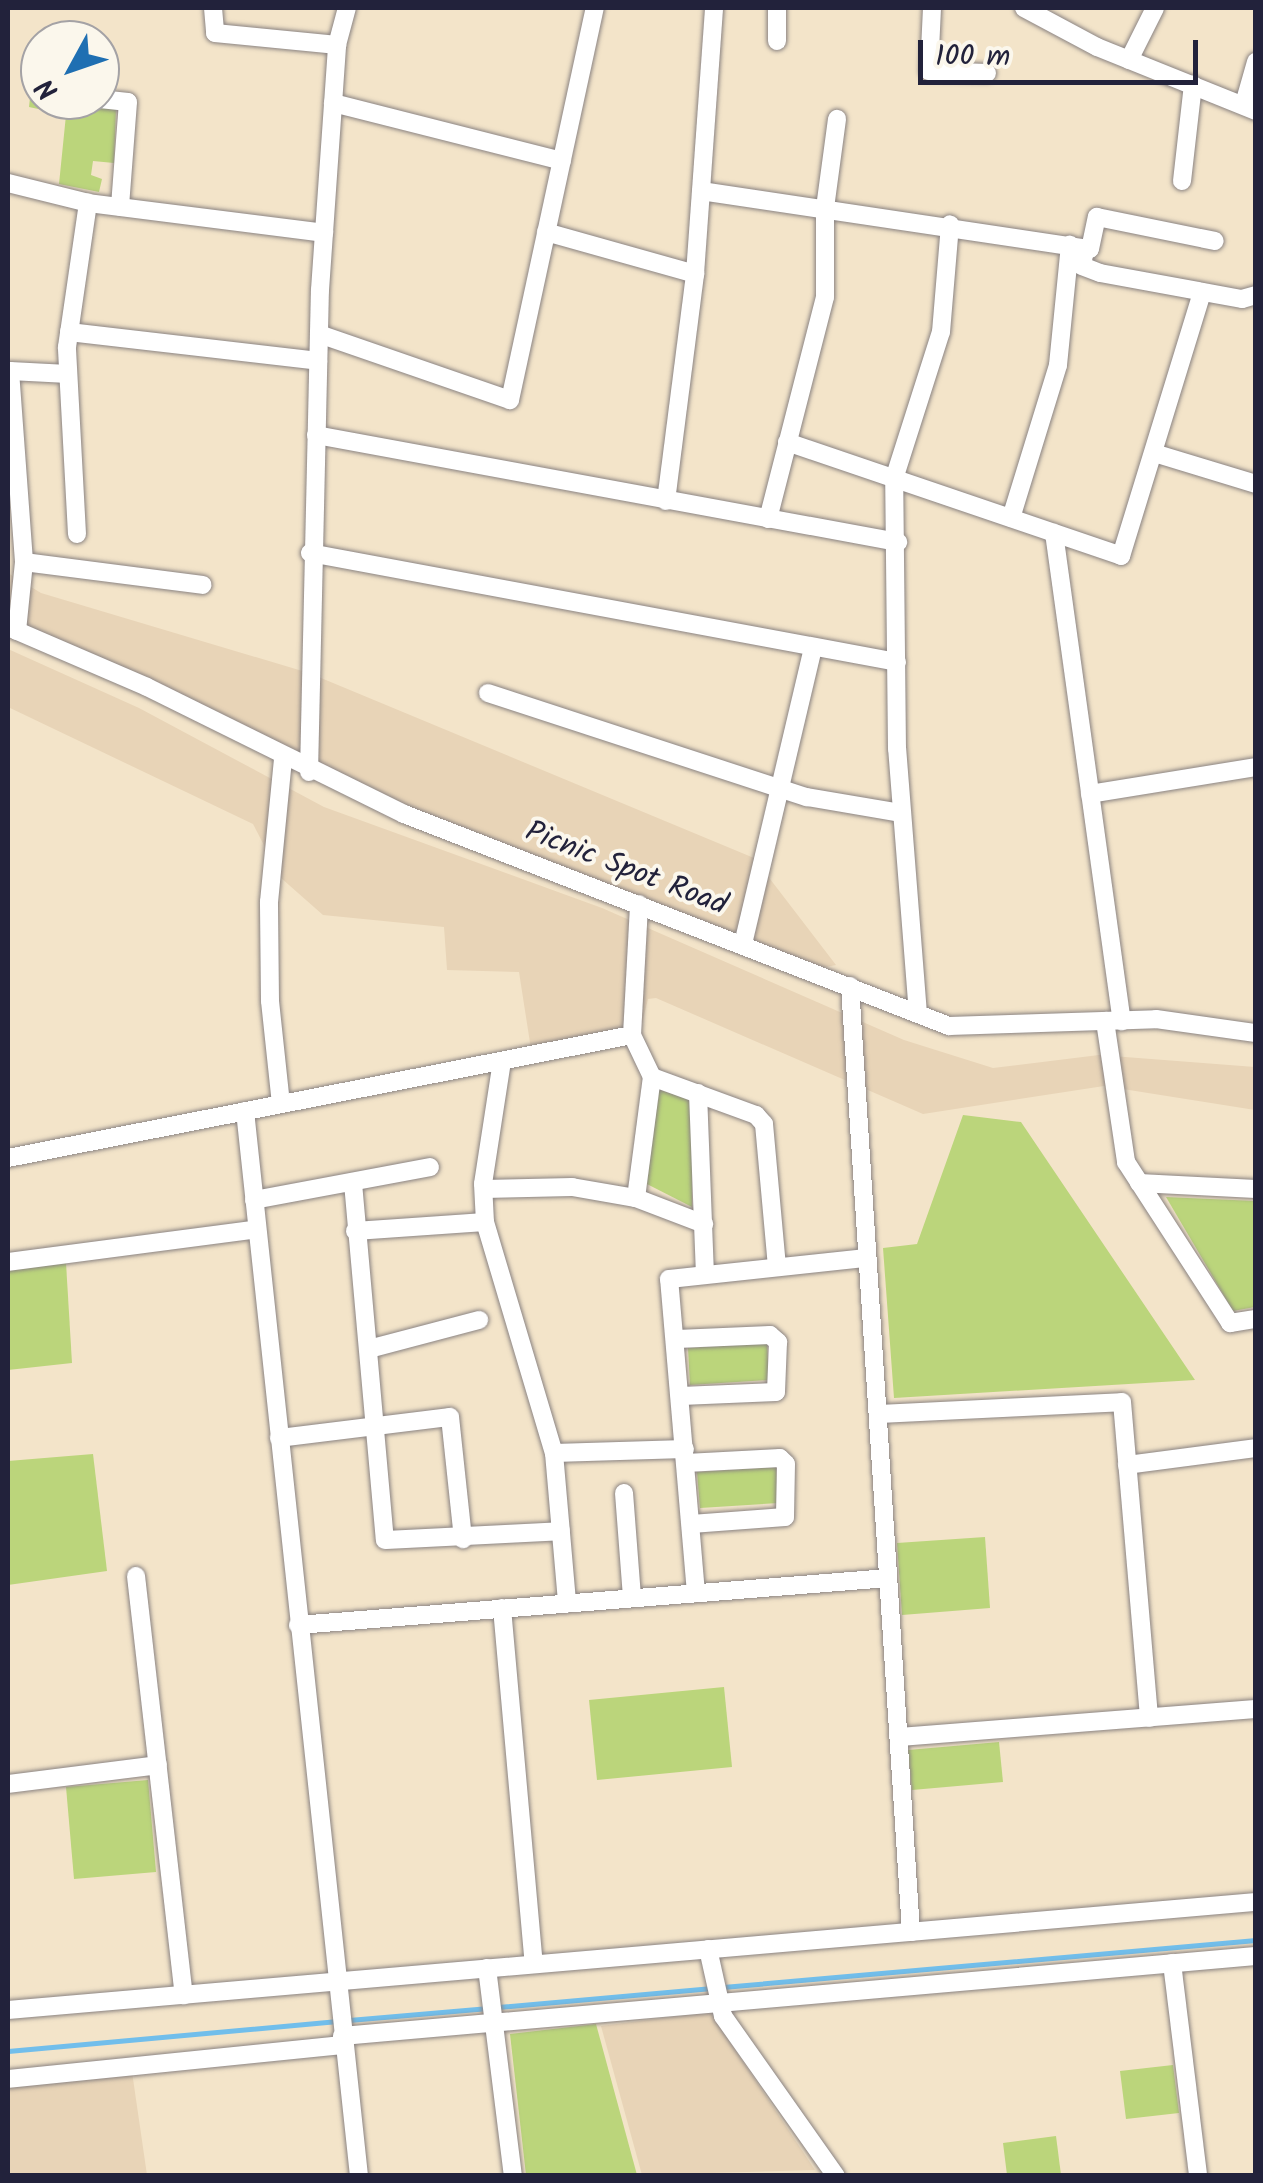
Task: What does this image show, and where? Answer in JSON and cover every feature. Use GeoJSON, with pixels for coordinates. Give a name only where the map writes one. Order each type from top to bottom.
{"type":"FeatureCollection","features":[{"type":"Feature","properties":{"kind":"street"},"geometry":{"type":"LineString","coordinates":[[213,8],[214,33],[338,46]]}},
{"type":"Feature","properties":{"kind":"street"},"geometry":{"type":"LineString","coordinates":[[309,772],[310,553],[324,233],[338,46],[347,8]]}},
{"type":"Feature","properties":{"kind":"street"},"geometry":{"type":"LineString","coordinates":[[319,334],[510,400],[595,8]]}},
{"type":"Feature","properties":{"kind":"street"},"geometry":{"type":"LineString","coordinates":[[666,501],[695,274],[714,8]]}},
{"type":"Feature","properties":{"kind":"street"},"geometry":{"type":"LineString","coordinates":[[777,41],[778,8]]}},
{"type":"Feature","properties":{"kind":"street"},"geometry":{"type":"LineString","coordinates":[[932,8],[929,71],[987,73]]}},
{"type":"Feature","properties":{"kind":"street"},"geometry":{"type":"LineString","coordinates":[[1024,8],[1129,60],[1250,108],[1256,62]]}},
{"type":"Feature","properties":{"kind":"street"},"geometry":{"type":"LineString","coordinates":[[1129,60],[1155,8]]}},
{"type":"Feature","properties":{"kind":"street"},"geometry":{"type":"LineString","coordinates":[[1182,181],[1194,84]]}},
{"type":"Feature","properties":{"kind":"street"},"geometry":{"type":"LineString","coordinates":[[120,101],[128,102],[120,207]]}},
{"type":"Feature","properties":{"kind":"street"},"geometry":{"type":"LineString","coordinates":[[334,103],[562,162]]}},
{"type":"Feature","properties":{"kind":"street"},"geometry":{"type":"LineString","coordinates":[[768,519],[825,297],[826,208],[837,119]]}},
{"type":"Feature","properties":{"kind":"street"},"geometry":{"type":"LineString","coordinates":[[8,184],[88,203],[324,233]]}},
{"type":"Feature","properties":{"kind":"street"},"geometry":{"type":"LineString","coordinates":[[701,191],[950,224],[1078,247]]}},
{"type":"Feature","properties":{"kind":"street"},"geometry":{"type":"LineString","coordinates":[[77,534],[69,332],[88,203]]}},
{"type":"Feature","properties":{"kind":"street"},"geometry":{"type":"LineString","coordinates":[[1010,518],[1058,364],[1078,247],[1097,217],[1214,241]]}},
{"type":"Feature","properties":{"kind":"street"},"geometry":{"type":"LineString","coordinates":[[918,1014],[902,814],[894,479],[941,332],[950,224]]}},
{"type":"Feature","properties":{"kind":"street"},"geometry":{"type":"LineString","coordinates":[[546,232],[695,274]]}},
{"type":"Feature","properties":{"kind":"street"},"geometry":{"type":"LineString","coordinates":[[1078,247],[1082,266],[1242,299],[1256,295]]}},
{"type":"Feature","properties":{"kind":"street"},"geometry":{"type":"LineString","coordinates":[[787,442],[1120,556],[1202,292]]}},
{"type":"Feature","properties":{"kind":"street"},"geometry":{"type":"LineString","coordinates":[[69,332],[318,361]]}},
{"type":"Feature","properties":{"kind":"street"},"geometry":{"type":"LineString","coordinates":[[12,629],[24,562],[10,371],[68,374]]}},
{"type":"Feature","properties":{"kind":"street"},"geometry":{"type":"LineString","coordinates":[[316,435],[898,542]]}},
{"type":"Feature","properties":{"kind":"street"},"geometry":{"type":"LineString","coordinates":[[1154,453],[1256,484]]}},
{"type":"Feature","properties":{"kind":"street"},"geometry":{"type":"LineString","coordinates":[[1054,533],[1090,794],[1126,1162],[1230,1323],[1256,1319]]}},
{"type":"Feature","properties":{"kind":"street"},"geometry":{"type":"LineString","coordinates":[[310,553],[897,662]]}},
{"type":"Feature","properties":{"kind":"street"},"geometry":{"type":"LineString","coordinates":[[24,562],[203,584]]}},
{"type":"Feature","properties":{"kind":"street","name":"Picnic Spot Road"},"geometry":{"type":"LineString","coordinates":[[12,629],[147,687],[309,772],[949,1026],[996,1028],[1156,1018],[1256,1033]]}},
{"type":"Feature","properties":{"kind":"street"},"geometry":{"type":"LineString","coordinates":[[743,944],[813,647]]}},
{"type":"Feature","properties":{"kind":"street"},"geometry":{"type":"LineString","coordinates":[[488,693],[780,788],[902,814]]}},
{"type":"Feature","properties":{"kind":"street"},"geometry":{"type":"LineString","coordinates":[[281,1104],[270,1001],[269,902],[283,758]]}},
{"type":"Feature","properties":{"kind":"street"},"geometry":{"type":"LineString","coordinates":[[1090,794],[1256,767]]}},
{"type":"Feature","properties":{"kind":"street"},"geometry":{"type":"LineString","coordinates":[[636,1198],[652,1077],[632,1035],[639,904]]}},
{"type":"Feature","properties":{"kind":"street"},"geometry":{"type":"LineString","coordinates":[[850,986],[911,1932]]}},
{"type":"Feature","properties":{"kind":"street"},"geometry":{"type":"LineString","coordinates":[[8,1158],[632,1035]]}},
{"type":"Feature","properties":{"kind":"street"},"geometry":{"type":"LineString","coordinates":[[502,1061],[484,1189],[486,1222],[554,1453],[567,1603]]}},
{"type":"Feature","properties":{"kind":"street"},"geometry":{"type":"LineString","coordinates":[[652,1077],[698,1093],[764,1124],[777,1266]]}},
{"type":"Feature","properties":{"kind":"street"},"geometry":{"type":"LineString","coordinates":[[698,1093],[705,1272]]}},
{"type":"Feature","properties":{"kind":"street"},"geometry":{"type":"LineString","coordinates":[[245,1112],[335,1982],[359,2176]]}},
{"type":"Feature","properties":{"kind":"street"},"geometry":{"type":"LineString","coordinates":[[254,1200],[430,1167]]}},
{"type":"Feature","properties":{"kind":"street"},"geometry":{"type":"LineString","coordinates":[[353,1182],[385,1540],[561,1532]]}},
{"type":"Feature","properties":{"kind":"street"},"geometry":{"type":"LineString","coordinates":[[1140,1182],[1256,1188]]}},
{"type":"Feature","properties":{"kind":"street"},"geometry":{"type":"LineString","coordinates":[[484,1189],[572,1187],[636,1198],[704,1224]]}},
{"type":"Feature","properties":{"kind":"street"},"geometry":{"type":"LineString","coordinates":[[355,1231],[486,1222]]}},
{"type":"Feature","properties":{"kind":"street"},"geometry":{"type":"LineString","coordinates":[[8,1262],[257,1229]]}},
{"type":"Feature","properties":{"kind":"street"},"geometry":{"type":"LineString","coordinates":[[696,1593],[669,1278],[868,1258]]}},
{"type":"Feature","properties":{"kind":"street"},"geometry":{"type":"LineString","coordinates":[[368,1349],[479,1320]]}},
{"type":"Feature","properties":{"kind":"street"},"geometry":{"type":"LineString","coordinates":[[677,1340],[770,1336],[778,1342],[776,1392],[681,1396]]}},
{"type":"Feature","properties":{"kind":"street"},"geometry":{"type":"LineString","coordinates":[[878,1414],[1122,1402],[1149,1718]]}},
{"type":"Feature","properties":{"kind":"street"},"geometry":{"type":"LineString","coordinates":[[279,1438],[450,1417],[462,1538]]}},
{"type":"Feature","properties":{"kind":"street"},"geometry":{"type":"LineString","coordinates":[[1128,1464],[1256,1448]]}},
{"type":"Feature","properties":{"kind":"street"},"geometry":{"type":"LineString","coordinates":[[554,1453],[780,1458],[786,1464],[786,1517],[691,1524]]}},
{"type":"Feature","properties":{"kind":"street"},"geometry":{"type":"LineString","coordinates":[[624,1493],[632,1598]]}},
{"type":"Feature","properties":{"kind":"street"},"geometry":{"type":"LineString","coordinates":[[136,1576],[184,1995]]}},
{"type":"Feature","properties":{"kind":"street"},"geometry":{"type":"LineString","coordinates":[[298,1625],[888,1578]]}},
{"type":"Feature","properties":{"kind":"street"},"geometry":{"type":"LineString","coordinates":[[502,1608],[534,1964]]}},
{"type":"Feature","properties":{"kind":"street"},"geometry":{"type":"LineString","coordinates":[[899,1738],[1256,1710]]}},
{"type":"Feature","properties":{"kind":"street"},"geometry":{"type":"LineString","coordinates":[[8,1784],[158,1765]]}},
{"type":"Feature","properties":{"kind":"street"},"geometry":{"type":"LineString","coordinates":[[8,2010],[1256,1902]]}},
{"type":"Feature","properties":{"kind":"street"},"geometry":{"type":"LineString","coordinates":[[708,1949],[717,1991],[752,2060],[828,2173]]}},
{"type":"Feature","properties":{"kind":"street"},"geometry":{"type":"LineString","coordinates":[[8,2079],[342,2037],[492,2012],[717,1991],[1256,1956]]}},
{"type":"Feature","properties":{"kind":"street"},"geometry":{"type":"LineString","coordinates":[[1172,1963],[1198,2176]]}},
{"type":"Feature","properties":{"kind":"street"},"geometry":{"type":"LineString","coordinates":[[487,1968],[514,2176]]}},
{"type":"Feature","properties":{"kind":"shaded area"},"geometry":{"type":"Polygon","coordinates":[[[8,573],[41,593],[309,673],[754,858],[836,965],[821,968],[348,786],[8,623],[8,573]]]}},
{"type":"Feature","properties":{"kind":"shaded area"},"geometry":{"type":"Polygon","coordinates":[[[8,649],[139,708],[324,807],[602,908],[904,1040],[993,1068],[1099,1055],[1255,1067],[1255,1110],[1104,1086],[923,1114],[656,998],[648,999],[639,1036],[533,1062],[519,972],[447,970],[444,927],[323,915],[281,878],[253,824],[8,707],[8,649]]]}},
{"type":"Feature","properties":{"kind":"shaded area"},"geometry":{"type":"Polygon","coordinates":[[[710,2012],[815,2170],[642,2175],[601,2026],[710,2012]]]}},
{"type":"Feature","properties":{"kind":"shaded area"},"geometry":{"type":"Polygon","coordinates":[[[131,2065],[147,2175],[8,2176],[8,2077],[131,2065]]]}},
{"type":"Feature","properties":{"kind":"green space"},"geometry":{"type":"Polygon","coordinates":[[[65,120],[116,120],[114,163],[93,161],[91,175],[102,179],[99,192],[59,184],[65,120]]]}},
{"type":"Feature","properties":{"kind":"green space"},"geometry":{"type":"Polygon","coordinates":[[[657,1089],[692,1100],[692,1207],[643,1182],[657,1089]]]}},
{"type":"Feature","properties":{"kind":"green space"},"geometry":{"type":"Polygon","coordinates":[[[963,1115],[1021,1122],[1195,1380],[894,1398],[883,1248],[917,1244],[963,1115]]]}},
{"type":"Feature","properties":{"kind":"green space"},"geometry":{"type":"Polygon","coordinates":[[[1166,1197],[1255,1201],[1255,1307],[1233,1311],[1166,1197]]]}},
{"type":"Feature","properties":{"kind":"green space"},"geometry":{"type":"Polygon","coordinates":[[[66,1263],[72,1363],[8,1370],[8,1270],[66,1263]]]}},
{"type":"Feature","properties":{"kind":"green space"},"geometry":{"type":"Polygon","coordinates":[[[767,1343],[769,1380],[690,1385],[688,1348],[767,1343]]]}},
{"type":"Feature","properties":{"kind":"green space"},"geometry":{"type":"Polygon","coordinates":[[[93,1454],[107,1571],[8,1585],[8,1461],[93,1454]]]}},
{"type":"Feature","properties":{"kind":"green space"},"geometry":{"type":"Polygon","coordinates":[[[776,1467],[779,1503],[700,1508],[697,1472],[776,1467]]]}},
{"type":"Feature","properties":{"kind":"green space"},"geometry":{"type":"Polygon","coordinates":[[[985,1537],[990,1608],[902,1615],[897,1543],[985,1537]]]}},
{"type":"Feature","properties":{"kind":"green space"},"geometry":{"type":"Polygon","coordinates":[[[724,1687],[732,1767],[597,1780],[589,1700],[724,1687]]]}},
{"type":"Feature","properties":{"kind":"green space"},"geometry":{"type":"Polygon","coordinates":[[[999,1742],[1003,1782],[912,1790],[908,1750],[999,1742]]]}},
{"type":"Feature","properties":{"kind":"green space"},"geometry":{"type":"Polygon","coordinates":[[[148,1780],[156,1872],[74,1879],[66,1787],[148,1780]]]}},
{"type":"Feature","properties":{"kind":"green space"},"geometry":{"type":"Polygon","coordinates":[[[596,2024],[637,2175],[526,2175],[510,2034],[596,2024]]]}},
{"type":"Feature","properties":{"kind":"green space"},"geometry":{"type":"Polygon","coordinates":[[[1173,2065],[1179,2113],[1126,2119],[1120,2071],[1173,2065]]]}},
{"type":"Feature","properties":{"kind":"green space"},"geometry":{"type":"Polygon","coordinates":[[[1056,2136],[1061,2175],[1007,2175],[1003,2143],[1056,2136]]]}},
{"type":"Feature","properties":{"kind":"waterway"},"geometry":{"type":"LineString","coordinates":[[723,1987],[1256,1940]]}},
{"type":"Feature","properties":{"kind":"waterway"},"geometry":{"type":"LineString","coordinates":[[498,2007],[712,1988]]}},
{"type":"Feature","properties":{"kind":"waterway"},"geometry":{"type":"LineString","coordinates":[[349,2020],[488,2008]]}},
{"type":"Feature","properties":{"kind":"waterway"},"geometry":{"type":"LineString","coordinates":[[8,2051],[338,2021]]}}]}
